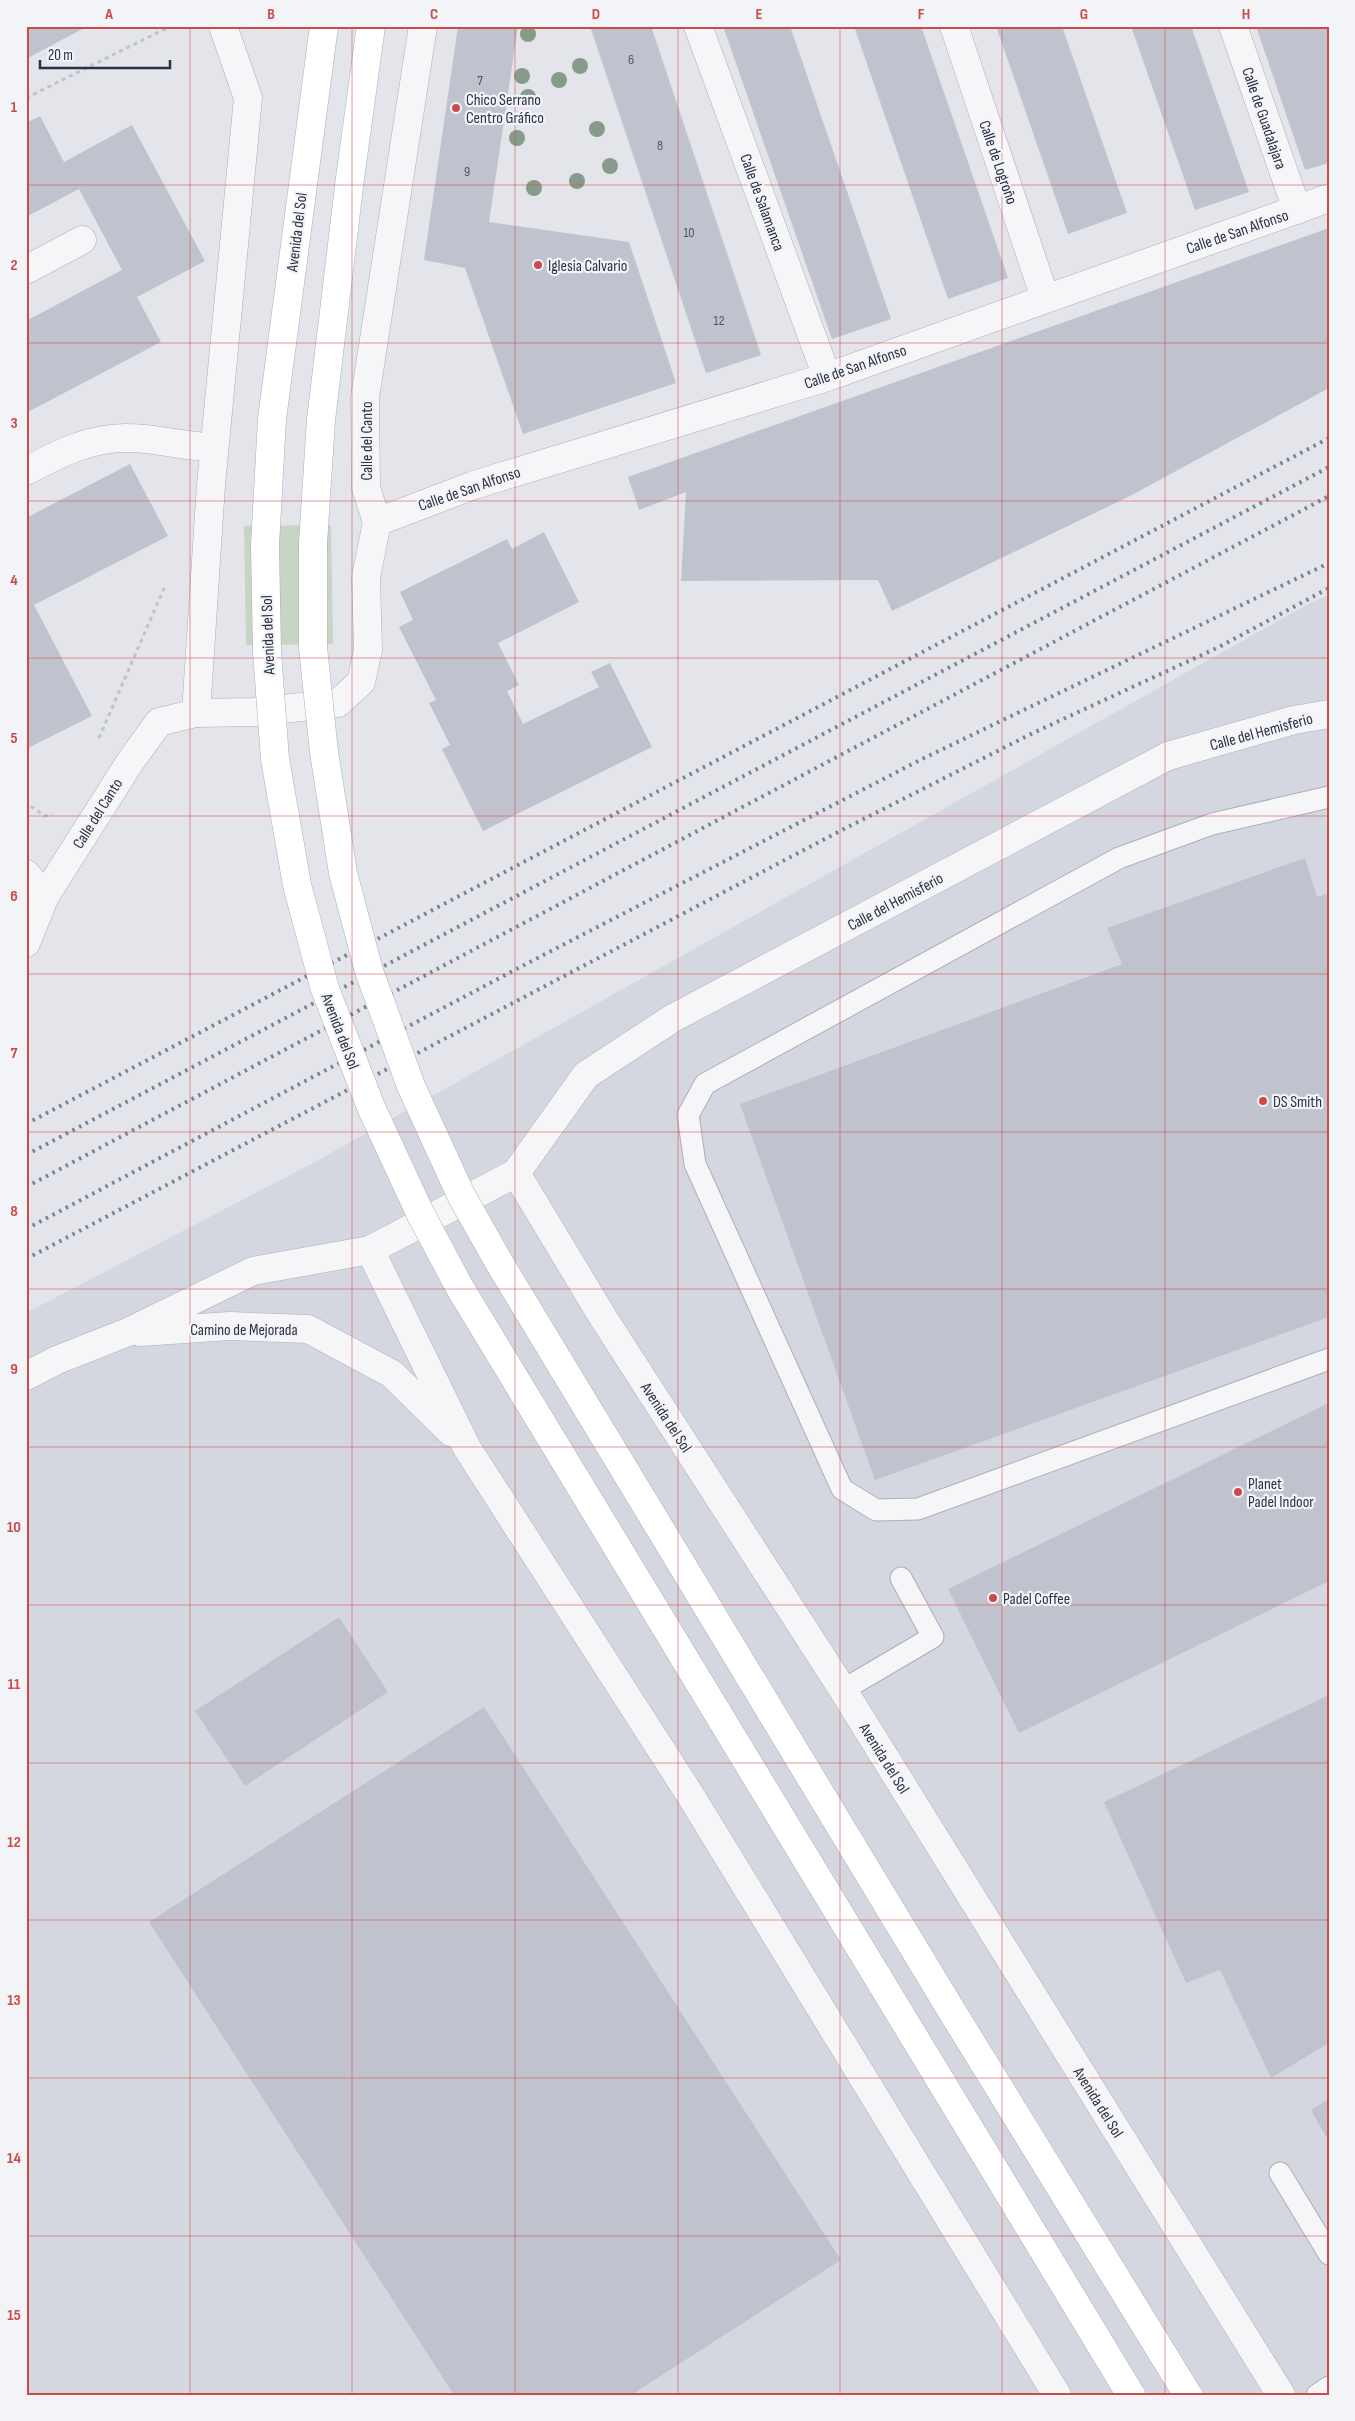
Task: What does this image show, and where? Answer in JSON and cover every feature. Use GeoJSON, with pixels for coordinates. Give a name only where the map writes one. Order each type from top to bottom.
{"type":"FeatureCollection","features":[{"type":"Feature","properties":{"kind":"main road","name":"Avenida del Sol"},"geometry":{"type":"LineString","coordinates":[[324,26],[272,420],[265,545],[267,652],[275,759],[296,885],[325,989],[371,1107],[420,1213],[460,1288],[1131,2395]]}},
{"type":"Feature","properties":{"kind":"main road"},"geometry":{"type":"LineString","coordinates":[[371,26],[350,178],[321,420],[313,544],[313,648],[324,752],[343,873],[369,971],[411,1086],[461,1195],[500,1264],[950,2008],[1188,2395]]}},
{"type":"Feature","properties":{"kind":"street"},"geometry":{"type":"LineString","coordinates":[[196,713],[211,485],[248,98],[222,26]]}},
{"type":"Feature","properties":{"kind":"street","name":"Calle del Canto"},"geometry":{"type":"LineString","coordinates":[[26,943],[45,896],[130,762],[159,722],[196,713],[254,712],[338,703],[361,682],[368,650],[366,577],[377,522],[366,488],[365,397],[423,26]]}},
{"type":"Feature","properties":{"kind":"street","name":"Calle de Salamanca"},"geometry":{"type":"LineString","coordinates":[[698,26],[827,377]]}},
{"type":"Feature","properties":{"kind":"street","name":"Calle de Logroño"},"geometry":{"type":"LineString","coordinates":[[954,26],[1045,298]]}},
{"type":"Feature","properties":{"kind":"street","name":"Calle de Guadalajara"},"geometry":{"type":"LineString","coordinates":[[1233,26],[1298,210]]}},
{"type":"Feature","properties":{"kind":"street","name":"Calle de San Alfonso"},"geometry":{"type":"LineString","coordinates":[[377,522],[474,485],[827,377],[1329,198]]}},
{"type":"Feature","properties":{"kind":"street"},"geometry":{"type":"LineString","coordinates":[[26,270],[82,240]]}},
{"type":"Feature","properties":{"kind":"street"},"geometry":{"type":"LineString","coordinates":[[26,471],[62,452],[92,442],[127,438],[197,446]]}},
{"type":"Feature","properties":{"kind":"street","name":"Calle del Hemisferio"},"geometry":{"type":"LineString","coordinates":[[516,1173],[586,1075],[673,1018],[1168,756],[1294,720],[1329,714]]}},
{"type":"Feature","properties":{"kind":"street"},"geometry":{"type":"LineString","coordinates":[[26,874],[45,896]]}},
{"type":"Feature","properties":{"kind":"street"},"geometry":{"type":"LineString","coordinates":[[516,1173],[370,1250],[467,1448],[689,1794],[1057,2395]]}},
{"type":"Feature","properties":{"kind":"street","name":"Avenida del Sol"},"geometry":{"type":"LineString","coordinates":[[516,1173],[604,1319],[843,1690],[1281,2395]]}},
{"type":"Feature","properties":{"kind":"street","name":"Camino de Mejorada"},"geometry":{"type":"LineString","coordinates":[[26,1376],[56,1360],[128,1332],[253,1271],[370,1250]]}},
{"type":"Feature","properties":{"kind":"street","name":"Camino de Mejorada"},"geometry":{"type":"LineString","coordinates":[[128,1332],[230,1326],[308,1329],[392,1374],[467,1448]]}},
{"type":"Feature","properties":{"kind":"lane"},"geometry":{"type":"LineString","coordinates":[[1329,797],[1212,824],[1119,858],[705,1084],[688,1116],[694,1164],[842,1489],[876,1510],[918,1509],[1329,1359]]}},
{"type":"Feature","properties":{"kind":"lane"},"geometry":{"type":"LineString","coordinates":[[843,1690],[933,1637],[901,1578]]}},
{"type":"Feature","properties":{"kind":"lane"},"geometry":{"type":"LineString","coordinates":[[1280,2173],[1329,2254]]}},
{"type":"Feature","properties":{"kind":"lane"},"geometry":{"type":"LineString","coordinates":[[1317,2395],[1329,2387]]}},
{"type":"Feature","properties":{"kind":"path"},"geometry":{"type":"LineString","coordinates":[[26,98],[171,26]]}},
{"type":"Feature","properties":{"kind":"shaded area"},"geometry":{"type":"Polygon","coordinates":[[[1329,595],[1329,2395],[26,2395],[26,1313],[313,1163],[1310,603],[1329,595]]]}},
{"type":"Feature","properties":{"kind":"green space"},"geometry":{"type":"Polygon","coordinates":[[[331,525],[333,644],[246,645],[244,526],[331,525]]]}},
{"type":"Feature","properties":{"kind":"building"},"geometry":{"type":"Polygon","coordinates":[[[26,26],[88,26],[26,59],[26,26]]]}},
{"type":"Feature","properties":{"kind":"building"},"geometry":{"type":"Polygon","coordinates":[[[458,26],[518,26],[489,222],[629,242],[676,383],[523,434],[465,268],[424,260],[458,26]]]}},
{"type":"Feature","properties":{"kind":"building"},"geometry":{"type":"Polygon","coordinates":[[[590,26],[651,26],[761,355],[706,373],[590,26]]]}},
{"type":"Feature","properties":{"kind":"building"},"geometry":{"type":"Polygon","coordinates":[[[723,26],[790,26],[891,319],[832,339],[723,26]]]}},
{"type":"Feature","properties":{"kind":"building"},"geometry":{"type":"Polygon","coordinates":[[[854,26],[921,26],[1008,278],[948,299],[854,26]]]}},
{"type":"Feature","properties":{"kind":"building"},"geometry":{"type":"Polygon","coordinates":[[[996,26],[1062,26],[1127,213],[1068,234],[996,26]]]}},
{"type":"Feature","properties":{"kind":"building"},"geometry":{"type":"Polygon","coordinates":[[[1131,26],[1191,26],[1249,192],[1195,210],[1131,26]]]}},
{"type":"Feature","properties":{"kind":"building"},"geometry":{"type":"Polygon","coordinates":[[[1256,26],[1329,26],[1329,163],[1305,170],[1256,26]]]}},
{"type":"Feature","properties":{"kind":"building"},"geometry":{"type":"Polygon","coordinates":[[[40,116],[64,162],[132,125],[205,261],[137,297],[161,342],[26,413],[26,321],[122,270],[79,189],[26,217],[26,123],[40,116]]]}},
{"type":"Feature","properties":{"kind":"building"},"geometry":{"type":"Polygon","coordinates":[[[1329,228],[1329,388],[1130,496],[892,611],[878,580],[681,581],[686,492],[639,510],[628,477],[1329,228]]]}},
{"type":"Feature","properties":{"kind":"building"},"geometry":{"type":"Polygon","coordinates":[[[130,464],[168,536],[34,605],[92,716],[26,749],[26,518],[130,464]]]}},
{"type":"Feature","properties":{"kind":"building"},"geometry":{"type":"Polygon","coordinates":[[[544,532],[579,602],[498,643],[519,685],[507,691],[523,724],[599,687],[591,672],[610,663],[652,747],[483,831],[442,749],[450,745],[429,703],[436,700],[399,627],[413,620],[400,592],[507,539],[512,549],[544,532]]]}},
{"type":"Feature","properties":{"kind":"building"},"geometry":{"type":"Polygon","coordinates":[[[1305,858],[1317,897],[1329,893],[1329,1317],[875,1480],[740,1104],[1122,964],[1107,928],[1305,858]]]}},
{"type":"Feature","properties":{"kind":"building","name":"Planet Padel Indoor"},"geometry":{"type":"Polygon","coordinates":[[[1329,1403],[1329,1581],[1019,1733],[948,1589],[1329,1403]]]}},
{"type":"Feature","properties":{"kind":"building"},"geometry":{"type":"Polygon","coordinates":[[[339,1617],[388,1692],[245,1786],[195,1711],[339,1617]]]}},
{"type":"Feature","properties":{"kind":"building"},"geometry":{"type":"Polygon","coordinates":[[[1329,1695],[1329,2043],[1271,2078],[1220,1970],[1186,1983],[1104,1802],[1329,1695]]]}},
{"type":"Feature","properties":{"kind":"building"},"geometry":{"type":"Polygon","coordinates":[[[484,1707],[841,2260],[631,2395],[454,2395],[149,1922],[484,1707]]]}},
{"type":"Feature","properties":{"kind":"building"},"geometry":{"type":"Polygon","coordinates":[[[1329,2099],[1329,2142],[1311,2110],[1329,2099]]]}},
{"type":"Feature","properties":{"kind":"railway"},"geometry":{"type":"LineString","coordinates":[[26,1124],[1329,438]]}},
{"type":"Feature","properties":{"kind":"railway"},"geometry":{"type":"LineString","coordinates":[[26,1155],[1329,467]]}},
{"type":"Feature","properties":{"kind":"railway"},"geometry":{"type":"LineString","coordinates":[[26,1187],[1329,496]]}},
{"type":"Feature","properties":{"kind":"railway"},"geometry":{"type":"LineString","coordinates":[[26,1229],[526,964],[922,759],[1329,563]]}},
{"type":"Feature","properties":{"kind":"railway"},"geometry":{"type":"LineString","coordinates":[[26,1259],[840,831],[1033,733],[1219,647],[1329,588]]}},
{"type":"Feature","properties":{"kind":"place","name":"Chico Serrano Centro Gráfico"},"geometry":{"type":"Point","coordinates":[456,108]}},
{"type":"Feature","properties":{"kind":"place","name":"Iglesia Calvario"},"geometry":{"type":"Point","coordinates":[538,265]}},
{"type":"Feature","properties":{"kind":"place","name":"DS Smith"},"geometry":{"type":"Point","coordinates":[1263,1101]}},
{"type":"Feature","properties":{"kind":"place","name":"Planet Padel Indoor"},"geometry":{"type":"Point","coordinates":[1238,1492]}},
{"type":"Feature","properties":{"kind":"place","name":"Padel Coffee"},"geometry":{"type":"Point","coordinates":[993,1598]}}]}
